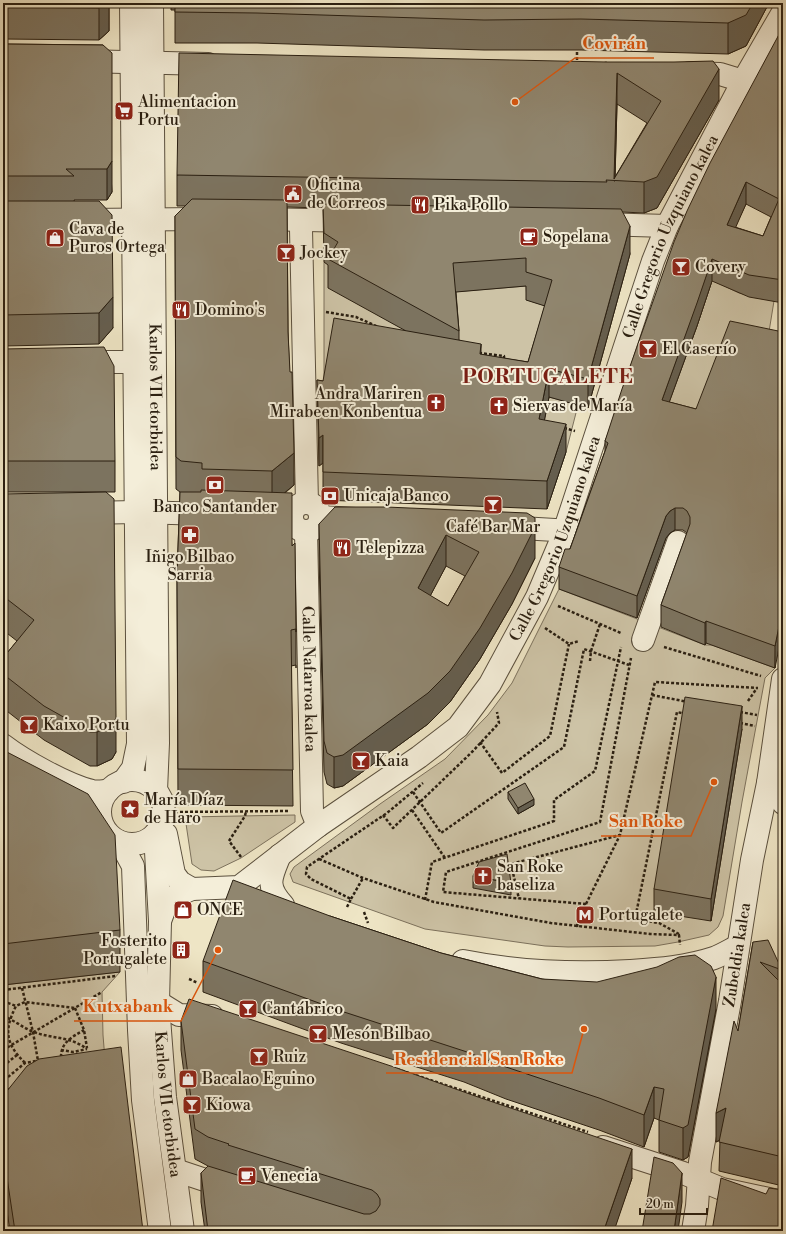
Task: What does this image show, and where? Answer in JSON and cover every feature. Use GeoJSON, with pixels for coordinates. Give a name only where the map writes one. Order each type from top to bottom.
{"type":"FeatureCollection","features":[{"type":"Feature","properties":{"kind":"street","name":"Karlos VII etorbidea"},"geometry":{"type":"LineString","coordinates":[[131,3],[142,63]]}},
{"type":"Feature","properties":{"kind":"street","name":"Karlos VII etorbidea"},"geometry":{"type":"LineString","coordinates":[[152,3],[142,63],[143,219],[135,362],[146,512],[158,743],[156,791]]}},
{"type":"Feature","properties":{"kind":"street","name":"Calle Gregorio Uzquiano kalea"},"geometry":{"type":"LineString","coordinates":[[239,887],[318,826],[419,757],[458,727],[490,684],[537,597],[566,530],[653,261],[667,226],[743,81],[780,23]]}},
{"type":"Feature","properties":{"kind":"street"},"geometry":{"type":"LineString","coordinates":[[64,61],[226,64]]}},
{"type":"Feature","properties":{"kind":"street"},"geometry":{"type":"LineString","coordinates":[[672,73],[720,74],[743,81]]}},
{"type":"Feature","properties":{"kind":"street","name":"Karlos VII etorbidea"},"geometry":{"type":"LineString","coordinates":[[116,786],[133,768],[138,744],[146,512],[155,377],[143,219]]}},
{"type":"Feature","properties":{"kind":"street"},"geometry":{"type":"LineString","coordinates":[[65,220],[231,219],[370,221]]}},
{"type":"Feature","properties":{"kind":"street"},"geometry":{"type":"LineString","coordinates":[[584,224],[667,226]]}},
{"type":"Feature","properties":{"kind":"street","name":"Calle Nafarroa kalea"},"geometry":{"type":"LineString","coordinates":[[301,229],[312,812],[318,826]]}},
{"type":"Feature","properties":{"kind":"street"},"geometry":{"type":"LineString","coordinates":[[64,362],[135,362],[147,365],[155,377]]}},
{"type":"Feature","properties":{"kind":"street"},"geometry":{"type":"LineString","coordinates":[[67,513],[146,512],[229,515]]}},
{"type":"Feature","properties":{"kind":"street"},"geometry":{"type":"LineString","coordinates":[[268,516],[375,520]]}},
{"type":"Feature","properties":{"kind":"street"},"geometry":{"type":"LineString","coordinates":[[485,526],[555,530]]}},
{"type":"Feature","properties":{"kind":"street"},"geometry":{"type":"LineString","coordinates":[[633,641],[678,542]]}},
{"type":"Feature","properties":{"kind":"street","name":"Zubeldia kalea"},"geometry":{"type":"LineString","coordinates":[[693,1231],[697,1206],[700,1162],[730,1001],[752,860],[768,783],[774,678]]}},
{"type":"Feature","properties":{"kind":"street"},"geometry":{"type":"LineString","coordinates":[[3,745],[38,767],[79,787],[94,792],[141,781],[149,785],[156,791],[163,804],[164,821],[174,874],[180,882],[192,889]]}},
{"type":"Feature","properties":{"kind":"street"},"geometry":{"type":"LineString","coordinates":[[3,767],[59,800]]}},
{"type":"Feature","properties":{"kind":"street"},"geometry":{"type":"LineString","coordinates":[[768,783],[783,803]]}},
{"type":"Feature","properties":{"kind":"street"},"geometry":{"type":"LineString","coordinates":[[101,822],[100,811],[102,801],[116,786]]}},
{"type":"Feature","properties":{"kind":"street"},"geometry":{"type":"LineString","coordinates":[[81,810],[90,814],[101,822],[109,834],[120,842],[129,844],[148,840],[164,821]]}},
{"type":"Feature","properties":{"kind":"street","name":"Karlos VII etorbidea"},"geometry":{"type":"LineString","coordinates":[[164,821],[158,1002],[165,1097],[182,1231]]}},
{"type":"Feature","properties":{"kind":"street","name":"Karlos VII etorbidea"},"geometry":{"type":"LineString","coordinates":[[120,842],[133,866],[130,980],[139,1030],[143,1100],[160,1231]]}},
{"type":"Feature","properties":{"kind":"street","name":"Calle Gregorio Uzquiano kalea"},"geometry":{"type":"LineString","coordinates":[[239,887],[291,908],[275,897],[270,884],[271,875],[280,855]]}},
{"type":"Feature","properties":{"kind":"street"},"geometry":{"type":"LineString","coordinates":[[160,921],[166,905],[175,896],[192,889],[239,887]]}},
{"type":"Feature","properties":{"kind":"street"},"geometry":{"type":"LineString","coordinates":[[447,958],[484,965],[550,971],[601,973],[652,970],[682,958],[714,958],[738,946]]}},
{"type":"Feature","properties":{"kind":"street"},"geometry":{"type":"LineString","coordinates":[[682,958],[723,987],[730,1001]]}},
{"type":"Feature","properties":{"kind":"street"},"geometry":{"type":"LineString","coordinates":[[130,980],[158,1002],[179,1015],[217,1016],[232,1022]]}},
{"type":"Feature","properties":{"kind":"street"},"geometry":{"type":"LineString","coordinates":[[160,1031],[179,1015]]}},
{"type":"Feature","properties":{"kind":"street"},"geometry":{"type":"LineString","coordinates":[[589,1137],[722,1189],[783,1202]]}},
{"type":"Feature","properties":{"kind":"street"},"geometry":{"type":"LineString","coordinates":[[175,1170],[249,1194]]}},
{"type":"Feature","properties":{"kind":"path"},"geometry":{"type":"LineString","coordinates":[[577,45],[577,60]]}},
{"type":"Feature","properties":{"kind":"path"},"geometry":{"type":"LineString","coordinates":[[324,312],[356,317],[382,329]]}},
{"type":"Feature","properties":{"kind":"path"},"geometry":{"type":"LineString","coordinates":[[354,323],[356,317]]}},
{"type":"Feature","properties":{"kind":"path"},"geometry":{"type":"LineString","coordinates":[[473,352],[504,356],[504,362]]}},
{"type":"Feature","properties":{"kind":"path"},"geometry":{"type":"LineString","coordinates":[[564,428],[579,432]]}},
{"type":"Feature","properties":{"kind":"path"},"geometry":{"type":"LineString","coordinates":[[554,604],[600,624],[591,651],[590,661]]}},
{"type":"Feature","properties":{"kind":"path"},"geometry":{"type":"LineString","coordinates":[[546,628],[569,644]]}},
{"type":"Feature","properties":{"kind":"path"},"geometry":{"type":"LineString","coordinates":[[569,644],[579,641]]}},
{"type":"Feature","properties":{"kind":"path"},"geometry":{"type":"LineString","coordinates":[[425,900],[432,862],[554,821],[554,800],[595,771],[618,661],[633,641]]}},
{"type":"Feature","properties":{"kind":"path"},"geometry":{"type":"LineString","coordinates":[[480,742],[502,773],[550,736],[569,644]]}},
{"type":"Feature","properties":{"kind":"path"},"geometry":{"type":"LineString","coordinates":[[413,792],[441,833],[564,747],[584,649],[630,665]]}},
{"type":"Feature","properties":{"kind":"path"},"geometry":{"type":"LineString","coordinates":[[671,649],[774,678]]}},
{"type":"Feature","properties":{"kind":"path"},"geometry":{"type":"LineString","coordinates":[[586,904],[443,892],[446,872],[600,822],[628,672]]}},
{"type":"Feature","properties":{"kind":"path"},"geometry":{"type":"LineString","coordinates":[[577,926],[578,919],[620,835],[655,682],[758,688]]}},
{"type":"Feature","properties":{"kind":"path"},"geometry":{"type":"LineString","coordinates":[[748,701],[761,682]]}},
{"type":"Feature","properties":{"kind":"path"},"geometry":{"type":"LineString","coordinates":[[652,695],[689,702]]}},
{"type":"Feature","properties":{"kind":"path"},"geometry":{"type":"LineString","coordinates":[[735,710],[763,716]]}},
{"type":"Feature","properties":{"kind":"path"},"geometry":{"type":"LineString","coordinates":[[679,935],[659,923],[635,920],[677,712],[692,715]]}},
{"type":"Feature","properties":{"kind":"path"},"geometry":{"type":"LineString","coordinates":[[383,815],[393,828],[499,723],[498,716]]}},
{"type":"Feature","properties":{"kind":"path"},"geometry":{"type":"LineString","coordinates":[[738,723],[761,727]]}},
{"type":"Feature","properties":{"kind":"path"},"geometry":{"type":"LineString","coordinates":[[412,810],[445,858]]}},
{"type":"Feature","properties":{"kind":"path"},"geometry":{"type":"LineString","coordinates":[[164,821],[246,811],[289,811]]}},
{"type":"Feature","properties":{"kind":"path"},"geometry":{"type":"LineString","coordinates":[[241,858],[229,841],[245,816],[246,811]]}},
{"type":"Feature","properties":{"kind":"path"},"geometry":{"type":"LineString","coordinates":[[351,898],[311,879],[306,874],[307,867],[387,813]]}},
{"type":"Feature","properties":{"kind":"path"},"geometry":{"type":"LineString","coordinates":[[504,866],[620,835]]}},
{"type":"Feature","properties":{"kind":"path"},"geometry":{"type":"LineString","coordinates":[[319,859],[363,878],[434,902],[551,923],[650,934],[679,935]]}},
{"type":"Feature","properties":{"kind":"path"},"geometry":{"type":"LineString","coordinates":[[476,863],[477,868]]}},
{"type":"Feature","properties":{"kind":"path"},"geometry":{"type":"LineString","coordinates":[[511,864],[519,899]]}},
{"type":"Feature","properties":{"kind":"path"},"geometry":{"type":"LineString","coordinates":[[347,907],[363,878]]}},
{"type":"Feature","properties":{"kind":"path"},"geometry":{"type":"LineString","coordinates":[[364,912],[368,923]]}},
{"type":"Feature","properties":{"kind":"path"},"geometry":{"type":"LineString","coordinates":[[679,935],[682,958]]}},
{"type":"Feature","properties":{"kind":"path"},"geometry":{"type":"LineString","coordinates":[[189,979],[198,983]]}},
{"type":"Feature","properties":{"kind":"path"},"geometry":{"type":"LineString","coordinates":[[3,990],[130,980]]}},
{"type":"Feature","properties":{"kind":"path"},"geometry":{"type":"LineString","coordinates":[[22,988],[33,1032],[39,1067]]}},
{"type":"Feature","properties":{"kind":"path"},"geometry":{"type":"LineString","coordinates":[[3,1050],[102,992]]}},
{"type":"Feature","properties":{"kind":"path"},"geometry":{"type":"LineString","coordinates":[[3,1001],[16,1006]]}},
{"type":"Feature","properties":{"kind":"path"},"geometry":{"type":"LineString","coordinates":[[25,1063],[17,1055],[12,1046],[8,1033],[10,1019],[16,1006],[25,1002],[75,1008]]}},
{"type":"Feature","properties":{"kind":"path"},"geometry":{"type":"LineString","coordinates":[[75,1008],[84,1030],[87,1049]]}},
{"type":"Feature","properties":{"kind":"path"},"geometry":{"type":"LineString","coordinates":[[4,1017],[33,1032],[68,1039],[79,1043],[87,1049]]}},
{"type":"Feature","properties":{"kind":"path"},"geometry":{"type":"LineString","coordinates":[[3,1025],[8,1026]]}},
{"type":"Feature","properties":{"kind":"path"},"geometry":{"type":"LineString","coordinates":[[61,1058],[61,1050],[68,1039],[84,1030]]}},
{"type":"Feature","properties":{"kind":"path"},"geometry":{"type":"LineString","coordinates":[[3,1034],[8,1033]]}},
{"type":"Feature","properties":{"kind":"path"},"geometry":{"type":"LineString","coordinates":[[61,1050],[73,1052],[87,1049]]}},
{"type":"Feature","properties":{"kind":"path"},"geometry":{"type":"LineString","coordinates":[[3,1066],[17,1055]]}},
{"type":"Feature","properties":{"kind":"path"},"geometry":{"type":"LineString","coordinates":[[8,1077],[25,1063],[46,1060]]}},
{"type":"Feature","properties":{"kind":"path"},"geometry":{"type":"LineString","coordinates":[[391,1066],[589,1137]]}},
{"type":"Feature","properties":{"kind":"path"},"geometry":{"type":"LineString","coordinates":[[3,1090],[13,1089]]}},
{"type":"Feature","properties":{"kind":"shaded area"},"geometry":{"type":"Polygon","coordinates":[[[324,262],[457,343],[453,292],[526,286],[527,300],[552,308],[528,391],[324,409],[324,262]]]}},
{"type":"Feature","properties":{"kind":"shaded area"},"geometry":{"type":"Polygon","coordinates":[[[712,280],[739,293],[774,301],[766,350],[702,413],[662,422],[697,326],[712,280]]]}},
{"type":"Feature","properties":{"kind":"shaded area"},"geometry":{"type":"Polygon","coordinates":[[[549,397],[578,405],[566,452],[539,448],[549,397]]]}},
{"type":"Feature","properties":{"kind":"shaded area"},"geometry":{"type":"Polygon","coordinates":[[[559,589],[705,645],[712,645],[775,668],[765,678],[723,916],[718,927],[709,935],[655,946],[545,946],[425,929],[293,882],[290,874],[294,867],[380,804],[445,759],[488,715],[512,683],[559,589]]]}},
{"type":"Feature","properties":{"kind":"shaded area"},"geometry":{"type":"Polygon","coordinates":[[[295,815],[295,822],[241,858],[214,871],[201,870],[192,864],[185,817],[295,815]]]}},
{"type":"Feature","properties":{"kind":"shaded area"},"geometry":{"type":"Polygon","coordinates":[[[120,972],[102,992],[106,1072],[3,1113],[3,985],[120,972]]]}},
{"type":"Feature","properties":{"kind":"building"},"geometry":{"type":"Polygon","coordinates":[[[3,3],[104,3],[99,8],[3,7],[3,3]]]}},
{"type":"Feature","properties":{"kind":"building"},"geometry":{"type":"Polygon","coordinates":[[[175,3],[753,3],[746,15],[728,23],[581,19],[484,20],[175,12],[175,3]]]}},
{"type":"Feature","properties":{"kind":"building"},"geometry":{"type":"Polygon","coordinates":[[[783,27],[783,280],[749,275],[712,259],[662,400],[696,409],[730,321],[783,332],[783,606],[775,646],[706,621],[705,623],[661,605],[690,524],[690,517],[687,511],[683,508],[675,508],[666,516],[637,596],[559,567],[565,549],[570,549],[608,443],[605,441],[622,389],[674,242],[710,163],[783,27]],[[746,182],[727,225],[763,236],[779,199],[746,182]]]}},
{"type":"Feature","properties":{"kind":"building"},"geometry":{"type":"Polygon","coordinates":[[[3,44],[103,45],[112,53],[112,161],[107,169],[66,169],[74,176],[3,176],[3,44]]]}},
{"type":"Feature","properties":{"kind":"building"},"geometry":{"type":"Polygon","coordinates":[[[179,53],[606,62],[713,61],[719,69],[657,177],[644,182],[606,180],[607,182],[177,175],[179,53]],[[617,73],[614,179],[661,101],[617,73]]]}},
{"type":"Feature","properties":{"kind":"building"},"geometry":{"type":"Polygon","coordinates":[[[192,199],[287,200],[288,332],[290,372],[292,372],[294,453],[272,471],[202,469],[202,463],[181,461],[176,457],[175,216],[192,199]]]}},
{"type":"Feature","properties":{"kind":"building"},"geometry":{"type":"Polygon","coordinates":[[[3,201],[99,201],[112,215],[113,297],[99,313],[3,315],[3,201]]]}},
{"type":"Feature","properties":{"kind":"building"},"geometry":{"type":"Polygon","coordinates":[[[323,204],[621,209],[630,226],[588,379],[549,369],[539,419],[566,424],[547,481],[323,472],[323,435],[319,438],[317,380],[323,381],[334,318],[481,344],[480,354],[528,362],[552,280],[526,272],[526,258],[453,263],[459,331],[328,259],[338,242],[324,233],[323,204]]]}},
{"type":"Feature","properties":{"kind":"building"},"geometry":{"type":"Polygon","coordinates":[[[104,347],[114,366],[115,461],[3,461],[3,349],[104,347]]]}},
{"type":"Feature","properties":{"kind":"building"},"geometry":{"type":"Polygon","coordinates":[[[201,490],[292,493],[292,546],[295,543],[296,629],[291,630],[293,770],[178,769],[177,576],[180,492],[201,492],[201,490]]]}},
{"type":"Feature","properties":{"kind":"building"},"geometry":{"type":"Polygon","coordinates":[[[106,492],[114,499],[116,718],[112,725],[97,732],[90,732],[44,706],[3,674],[3,658],[34,620],[3,596],[3,494],[106,492]]]}},
{"type":"Feature","properties":{"kind":"building"},"geometry":{"type":"Polygon","coordinates":[[[335,507],[386,507],[527,513],[535,518],[535,527],[512,573],[480,628],[450,671],[428,693],[343,755],[334,757],[327,753],[324,741],[319,524],[335,507]],[[446,535],[418,588],[448,606],[479,552],[446,535]]]}},
{"type":"Feature","properties":{"kind":"building"},"geometry":{"type":"Polygon","coordinates":[[[685,697],[742,706],[711,899],[654,889],[685,697]]]}},
{"type":"Feature","properties":{"kind":"building"},"geometry":{"type":"Polygon","coordinates":[[[3,750],[88,794],[115,835],[120,930],[3,944],[3,750]]]}},
{"type":"Feature","properties":{"kind":"building"},"geometry":{"type":"Polygon","coordinates":[[[525,783],[534,799],[518,808],[508,792],[525,783]]]}},
{"type":"Feature","properties":{"kind":"building"},"geometry":{"type":"Polygon","coordinates":[[[507,854],[511,883],[473,876],[479,862],[507,854]]]}},
{"type":"Feature","properties":{"kind":"building"},"geometry":{"type":"Polygon","coordinates":[[[233,880],[330,916],[441,953],[542,979],[597,982],[657,967],[679,957],[695,955],[711,966],[716,977],[688,1125],[683,1128],[659,1120],[664,1089],[654,1087],[644,1115],[464,1051],[341,1011],[203,961],[233,880]]]}},
{"type":"Feature","properties":{"kind":"building"},"geometry":{"type":"Polygon","coordinates":[[[768,940],[782,970],[760,962],[783,985],[783,1157],[719,1142],[726,1108],[716,1113],[734,1021],[738,1031],[753,942],[768,940]]]}},
{"type":"Feature","properties":{"kind":"building"},"geometry":{"type":"Polygon","coordinates":[[[189,999],[394,1067],[632,1149],[605,1227],[620,1231],[208,1231],[201,1173],[208,1166],[364,1214],[370,1214],[376,1211],[380,1205],[380,1199],[372,1190],[228,1145],[229,1144],[208,1137],[195,1129],[181,1021],[189,999]]]}},
{"type":"Feature","properties":{"kind":"building"},"geometry":{"type":"Polygon","coordinates":[[[121,1047],[143,1231],[15,1231],[3,1151],[3,1096],[27,1066],[39,1059],[121,1047]]]}},
{"type":"Feature","properties":{"kind":"building"},"geometry":{"type":"Polygon","coordinates":[[[654,1157],[673,1163],[682,1173],[674,1231],[642,1231],[654,1157]]]}},
{"type":"Feature","properties":{"kind":"building"},"geometry":{"type":"Polygon","coordinates":[[[721,1178],[766,1194],[769,1188],[783,1190],[783,1231],[712,1231],[721,1178]]]}},
{"type":"Feature","properties":{"kind":"place","name":"Covirán"},"geometry":{"type":"Point","coordinates":[515,102]}},
{"type":"Feature","properties":{"kind":"place","name":"Alimentacion Portu"},"geometry":{"type":"Point","coordinates":[124,111]}},
{"type":"Feature","properties":{"kind":"place","name":"Oficina de Correos"},"geometry":{"type":"Point","coordinates":[293,194]}},
{"type":"Feature","properties":{"kind":"place","name":"Pika Pollo"},"geometry":{"type":"Point","coordinates":[420,205]}},
{"type":"Feature","properties":{"kind":"place","name":"Sopelana"},"geometry":{"type":"Point","coordinates":[529,237]}},
{"type":"Feature","properties":{"kind":"place","name":"Cava de Puros Ortega"},"geometry":{"type":"Point","coordinates":[55,238]}},
{"type":"Feature","properties":{"kind":"place","name":"Jockey"},"geometry":{"type":"Point","coordinates":[286,253]}},
{"type":"Feature","properties":{"kind":"place","name":"Covery"},"geometry":{"type":"Point","coordinates":[681,267]}},
{"type":"Feature","properties":{"kind":"place","name":"Domino's"},"geometry":{"type":"Point","coordinates":[181,310]}},
{"type":"Feature","properties":{"kind":"place","name":"El Caserío"},"geometry":{"type":"Point","coordinates":[648,349]}},
{"type":"Feature","properties":{"kind":"place","name":"Andra Mariren Mirabeen Konbentua"},"geometry":{"type":"Point","coordinates":[436,403]}},
{"type":"Feature","properties":{"kind":"place","name":"Siervas de María"},"geometry":{"type":"Point","coordinates":[499,406]}},
{"type":"Feature","properties":{"kind":"place","name":"Banco Santander"},"geometry":{"type":"Point","coordinates":[215,485]}},
{"type":"Feature","properties":{"kind":"place","name":"Unicaja Banco"},"geometry":{"type":"Point","coordinates":[330,496]}},
{"type":"Feature","properties":{"kind":"place","name":"Café Bar Mar"},"geometry":{"type":"Point","coordinates":[493,505]}},
{"type":"Feature","properties":{"kind":"place","name":"Iñigo Bilbao Sarria"},"geometry":{"type":"Point","coordinates":[190,535]}},
{"type":"Feature","properties":{"kind":"place","name":"Telepizza"},"geometry":{"type":"Point","coordinates":[342,548]}},
{"type":"Feature","properties":{"kind":"place","name":"Kaixo Portu"},"geometry":{"type":"Point","coordinates":[29,725]}},
{"type":"Feature","properties":{"kind":"place","name":"Kaia"},"geometry":{"type":"Point","coordinates":[361,761]}},
{"type":"Feature","properties":{"kind":"place","name":"San Roke"},"geometry":{"type":"Point","coordinates":[714,782]}},
{"type":"Feature","properties":{"kind":"place","name":"María Díaz de Haro"},"geometry":{"type":"Point","coordinates":[130,809]}},
{"type":"Feature","properties":{"kind":"place","name":"San Roke baseliza"},"geometry":{"type":"Point","coordinates":[483,876]}},
{"type":"Feature","properties":{"kind":"place","name":"ONCE"},"geometry":{"type":"Point","coordinates":[183,910]}},
{"type":"Feature","properties":{"kind":"place","name":"Portugalete"},"geometry":{"type":"Point","coordinates":[585,915]}},
{"type":"Feature","properties":{"kind":"place","name":"Fosterito Portugalete"},"geometry":{"type":"Point","coordinates":[181,950]}},
{"type":"Feature","properties":{"kind":"place","name":"Kutxabank"},"geometry":{"type":"Point","coordinates":[218,950]}},
{"type":"Feature","properties":{"kind":"place","name":"Cantábrico"},"geometry":{"type":"Point","coordinates":[248,1009]}},
{"type":"Feature","properties":{"kind":"place","name":"Residencial San Roke"},"geometry":{"type":"Point","coordinates":[584,1029]}},
{"type":"Feature","properties":{"kind":"place","name":"Mesón Bilbao"},"geometry":{"type":"Point","coordinates":[318,1034]}},
{"type":"Feature","properties":{"kind":"place","name":"Ruiz"},"geometry":{"type":"Point","coordinates":[259,1057]}},
{"type":"Feature","properties":{"kind":"place","name":"Bacalao Eguino"},"geometry":{"type":"Point","coordinates":[188,1079]}},
{"type":"Feature","properties":{"kind":"place","name":"Kiowa"},"geometry":{"type":"Point","coordinates":[192,1105]}},
{"type":"Feature","properties":{"kind":"place","name":"Venecia"},"geometry":{"type":"Point","coordinates":[247,1176]}},
{"type":"Feature","properties":{"kind":"district","name":"PORTUGALETE"},"geometry":{"type":"Point","coordinates":[548,377]}}]}
